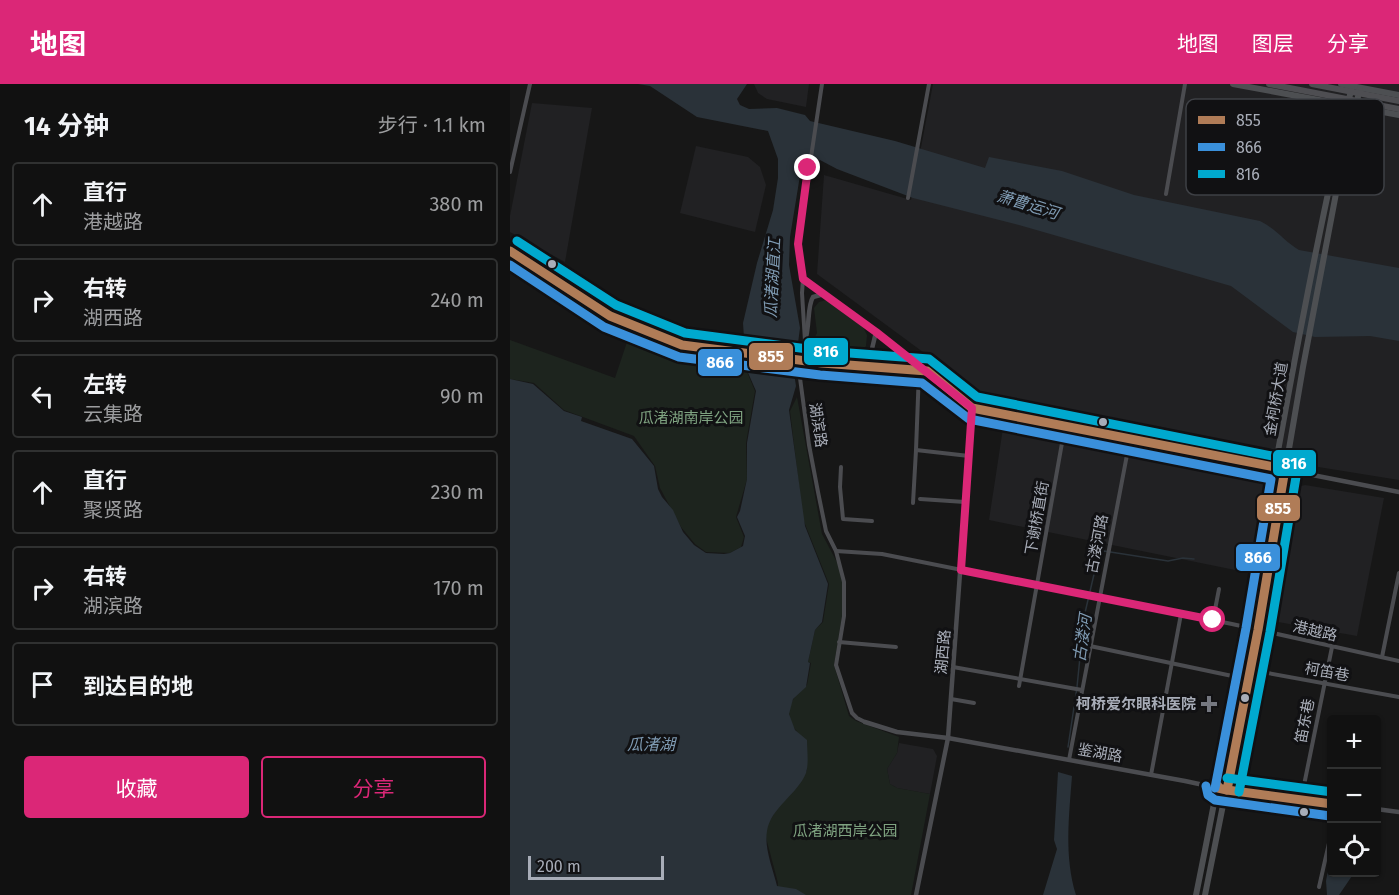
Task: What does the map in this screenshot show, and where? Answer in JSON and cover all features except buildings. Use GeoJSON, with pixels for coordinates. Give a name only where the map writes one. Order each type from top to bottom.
{"type":"FeatureCollection","features":[{"type":"Feature","properties":{"kind":"highway"},"geometry":{"type":"LineString","coordinates":[[1269,84],[1347,99]]}},
{"type":"Feature","properties":{"kind":"highway"},"geometry":{"type":"LineString","coordinates":[[1312,84],[1399,101]]}},
{"type":"Feature","properties":{"kind":"highway"},"geometry":{"type":"LineString","coordinates":[[1384,106],[1399,109]]}},
{"type":"Feature","properties":{"kind":"main road"},"geometry":{"type":"LineString","coordinates":[[1233,84],[1311,99]]}},
{"type":"Feature","properties":{"kind":"main road"},"geometry":{"type":"LineString","coordinates":[[1341,84],[1399,95]]}},
{"type":"Feature","properties":{"kind":"main road","name":"金柯桥大道"},"geometry":{"type":"LineString","coordinates":[[1349,99],[1352,86]]}},
{"type":"Feature","properties":{"kind":"main road","name":"金柯桥大道"},"geometry":{"type":"LineString","coordinates":[[1358,99],[1360,88]]}},
{"type":"Feature","properties":{"kind":"main road"},"geometry":{"type":"LineString","coordinates":[[1384,112],[1399,115]]}},
{"type":"Feature","properties":{"kind":"main road","name":"金柯桥大道"},"geometry":{"type":"LineString","coordinates":[[1196,895],[1218,789],[1294,366],[1329,195]]}},
{"type":"Feature","properties":{"kind":"main road","name":"金柯桥大道"},"geometry":{"type":"LineString","coordinates":[[1205,895],[1258,630],[1303,367],[1337,195]]}},
{"type":"Feature","properties":{"kind":"street"},"geometry":{"type":"LineString","coordinates":[[510,172],[530,84]]}},
{"type":"Feature","properties":{"kind":"street","name":"湖滨路"},"geometry":{"type":"LineString","coordinates":[[822,84],[798,244],[803,279],[805,341],[800,378],[809,445],[826,531],[836,551],[844,582],[844,616],[836,665],[852,713],[865,722]]}},
{"type":"Feature","properties":{"kind":"street"},"geometry":{"type":"LineString","coordinates":[[908,198],[929,84]]}},
{"type":"Feature","properties":{"kind":"street"},"geometry":{"type":"LineString","coordinates":[[1166,194],[1185,84]]}},
{"type":"Feature","properties":{"kind":"street"},"geometry":{"type":"LineString","coordinates":[[510,251],[610,316],[682,345],[822,363],[927,371]]}},
{"type":"Feature","properties":{"kind":"street"},"geometry":{"type":"LineString","coordinates":[[803,279],[876,332],[972,408],[1399,492]]}},
{"type":"Feature","properties":{"kind":"street"},"geometry":{"type":"LineString","coordinates":[[805,341],[809,329],[809,302],[813,297],[825,294]]}},
{"type":"Feature","properties":{"kind":"street"},"geometry":{"type":"LineString","coordinates":[[862,367],[871,353],[876,332]]}},
{"type":"Feature","properties":{"kind":"street"},"geometry":{"type":"LineString","coordinates":[[913,503],[919,371]]}},
{"type":"Feature","properties":{"kind":"street","name":"湖西路"},"geometry":{"type":"LineString","coordinates":[[916,895],[948,738],[972,408]]}},
{"type":"Feature","properties":{"kind":"street","name":"下谢桥直街"},"geometry":{"type":"LineString","coordinates":[[1019,686],[1065,426]]}},
{"type":"Feature","properties":{"kind":"street","name":"古溇河路"},"geometry":{"type":"LineString","coordinates":[[1069,760],[1079,689],[1090,646],[1130,439]]}},
{"type":"Feature","properties":{"kind":"street"},"geometry":{"type":"LineString","coordinates":[[916,450],[969,456]]}},
{"type":"Feature","properties":{"kind":"street"},"geometry":{"type":"LineString","coordinates":[[841,467],[843,519],[872,521]]}},
{"type":"Feature","properties":{"kind":"street"},"geometry":{"type":"LineString","coordinates":[[920,499],[966,502]]}},
{"type":"Feature","properties":{"kind":"street","name":"港越路"},"geometry":{"type":"LineString","coordinates":[[836,551],[882,554],[1213,620],[1399,661]]}},
{"type":"Feature","properties":{"kind":"street"},"geometry":{"type":"LineString","coordinates":[[1382,658],[1399,573]]}},
{"type":"Feature","properties":{"kind":"street"},"geometry":{"type":"LineString","coordinates":[[1213,620],[1220,589]]}},
{"type":"Feature","properties":{"kind":"street"},"geometry":{"type":"LineString","coordinates":[[1151,775],[1181,614]]}},
{"type":"Feature","properties":{"kind":"street"},"geometry":{"type":"LineString","coordinates":[[839,642],[896,647]]}},
{"type":"Feature","properties":{"kind":"street"},"geometry":{"type":"LineString","coordinates":[[1090,646],[1237,677]]}},
{"type":"Feature","properties":{"kind":"street","name":"笛东巷"},"geometry":{"type":"LineString","coordinates":[[1301,800],[1332,647]]}},
{"type":"Feature","properties":{"kind":"street"},"geometry":{"type":"LineString","coordinates":[[953,667],[1079,689]]}},
{"type":"Feature","properties":{"kind":"street","name":"柯笛巷"},"geometry":{"type":"LineString","coordinates":[[1250,670],[1399,697]]}},
{"type":"Feature","properties":{"kind":"street"},"geometry":{"type":"LineString","coordinates":[[951,699],[974,703]]}},
{"type":"Feature","properties":{"kind":"street","name":"鉴湖路"},"geometry":{"type":"LineString","coordinates":[[865,722],[897,732],[948,738],[1218,789],[1327,803]]}},
{"type":"Feature","properties":{"kind":"street"},"geometry":{"type":"LineString","coordinates":[[1381,810],[1399,812]]}},
{"type":"Feature","properties":{"kind":"street"},"geometry":{"type":"LineString","coordinates":[[1319,886],[1327,852]]}},
{"type":"Feature","properties":{"kind":"shaded area"},"geometry":{"type":"Polygon","coordinates":[[[754,84],[809,84],[806,107],[767,99],[758,93],[754,84]]]}},
{"type":"Feature","properties":{"kind":"shaded area"},"geometry":{"type":"Polygon","coordinates":[[[933,84],[1399,84],[1399,480],[1275,460],[1250,573],[989,520],[1005,415],[1003,411],[817,274],[824,175],[911,200],[933,84]]]}},
{"type":"Feature","properties":{"kind":"shaded area"},"geometry":{"type":"Polygon","coordinates":[[[532,103],[592,108],[565,262],[510,232],[510,216],[532,103]]]}},
{"type":"Feature","properties":{"kind":"shaded area"},"geometry":{"type":"Polygon","coordinates":[[[696,146],[748,157],[760,167],[766,185],[755,232],[680,213],[696,146]]]}},
{"type":"Feature","properties":{"kind":"shaded area"},"geometry":{"type":"Polygon","coordinates":[[[1305,485],[1384,498],[1357,636],[1278,622],[1273,615],[1292,494],[1297,487],[1305,485]]]}},
{"type":"Feature","properties":{"kind":"shaded area"},"geometry":{"type":"Polygon","coordinates":[[[899,743],[933,749],[937,756],[930,794],[897,788],[890,784],[887,769],[897,753],[899,743]]]}},
{"type":"Feature","properties":{"kind":"green space"},"geometry":{"type":"Polygon","coordinates":[[[826,300],[863,327],[867,335],[866,346],[858,355],[850,357],[808,350],[817,333],[814,308],[819,302],[826,300]]]}},
{"type":"Feature","properties":{"kind":"green space","name":"瓜渚湖南岸公园"},"geometry":{"type":"Polygon","coordinates":[[[628,339],[705,362],[745,367],[755,391],[746,443],[747,479],[736,517],[744,537],[741,547],[730,553],[706,552],[695,544],[681,527],[660,488],[655,466],[634,436],[564,410],[534,383],[510,379],[510,340],[615,378],[628,339]]]}},
{"type":"Feature","properties":{"kind":"green space","name":"瓜渚湖西岸公园"},"geometry":{"type":"Polygon","coordinates":[[[797,397],[822,534],[840,568],[843,588],[842,616],[834,665],[849,716],[856,721],[899,737],[897,753],[887,769],[890,784],[897,788],[930,794],[911,895],[777,895],[778,883],[764,830],[779,806],[799,785],[807,770],[807,742],[794,727],[789,713],[794,699],[807,685],[811,663],[808,662],[815,630],[823,622],[829,584],[803,519],[790,411],[797,397]]]}},
{"type":"Feature","properties":{"kind":"water","name":"瓜渚湖"},"geometry":{"type":"Polygon","coordinates":[[[638,84],[747,84],[737,99],[740,105],[749,109],[777,108],[805,115],[810,121],[895,141],[985,168],[989,157],[1062,171],[1134,195],[1260,221],[1299,250],[1399,268],[1399,341],[1370,336],[1315,337],[1293,332],[1231,286],[1019,225],[913,198],[837,169],[820,160],[803,157],[790,237],[789,265],[800,328],[794,373],[796,386],[789,410],[805,526],[828,584],[822,622],[815,630],[808,662],[810,663],[806,687],[793,699],[789,714],[795,730],[807,740],[806,773],[797,788],[769,822],[766,838],[777,886],[796,889],[806,895],[510,895],[510,379],[533,384],[564,411],[582,417],[581,421],[632,439],[654,466],[658,489],[662,497],[673,510],[683,532],[694,545],[706,553],[730,553],[743,546],[745,536],[737,517],[747,479],[747,443],[756,391],[746,368],[743,323],[757,263],[773,210],[778,178],[778,159],[768,131],[697,117],[650,86],[638,84]]]}},
{"type":"Feature","properties":{"kind":"water"},"geometry":{"type":"Polygon","coordinates":[[[1058,772],[1072,776],[1069,851],[1076,895],[1043,895],[1057,849],[1054,840],[1058,772]]]}},
{"type":"Feature","properties":{"kind":"water"},"geometry":{"type":"Polygon","coordinates":[[[1327,875],[1351,877],[1339,895],[1327,895],[1327,875]]]}},
{"type":"Feature","properties":{"kind":"waterway","name":"古溇河"},"geometry":{"type":"LineString","coordinates":[[1068,747],[1084,617],[1099,553],[1104,551],[1168,561],[1183,558],[1194,559]]}},
{"type":"Feature","properties":{"kind":"transit line","name":"816"},"geometry":{"type":"LineString","coordinates":[[517,241],[616,305],[685,333],[823,351],[929,359],[977,397],[1292,460],[1297,471],[1270,632],[1239,792]]}},
{"type":"Feature","properties":{"kind":"transit line","name":"855"},"geometry":{"type":"LineString","coordinates":[[510,251],[610,316],[682,345],[822,363],[927,371],[972,408],[1285,469],[1258,630],[1227,790]]}},
{"type":"Feature","properties":{"kind":"transit line","name":"866"},"geometry":{"type":"LineString","coordinates":[[510,265],[604,327],[679,357],[820,375],[922,383],[969,419],[1271,479],[1246,628],[1215,788]]}},
{"type":"Feature","properties":{"kind":"transit line","name":"816"},"geometry":{"type":"LineString","coordinates":[[1227,778],[1327,791]]}},
{"type":"Feature","properties":{"kind":"transit line","name":"866"},"geometry":{"type":"LineString","coordinates":[[1206,786],[1208,795],[1215,800],[1327,816]]}},
{"type":"Feature","properties":{"kind":"transit line","name":"855"},"geometry":{"type":"LineString","coordinates":[[1218,786],[1218,788],[1227,790],[1327,803]]}},
{"type":"Feature","properties":{"kind":"place","name":"柯桥爱尔眼科医院"},"geometry":{"type":"Point","coordinates":[1209,704]}},
{"type":"Feature","properties":{"kind":"route"},"geometry":{"type":"LineString","coordinates":[[808,168],[798,244],[803,279],[876,332],[972,408],[961,570],[1213,620]]}},
{"type":"Feature","properties":{"kind":"water label","name":"萧曹运河"},"geometry":{"type":"Point","coordinates":[1028,204]}},
{"type":"Feature","properties":{"kind":"water label","name":"瓜渚湖直江"},"geometry":{"type":"Point","coordinates":[772,278]}}]}
